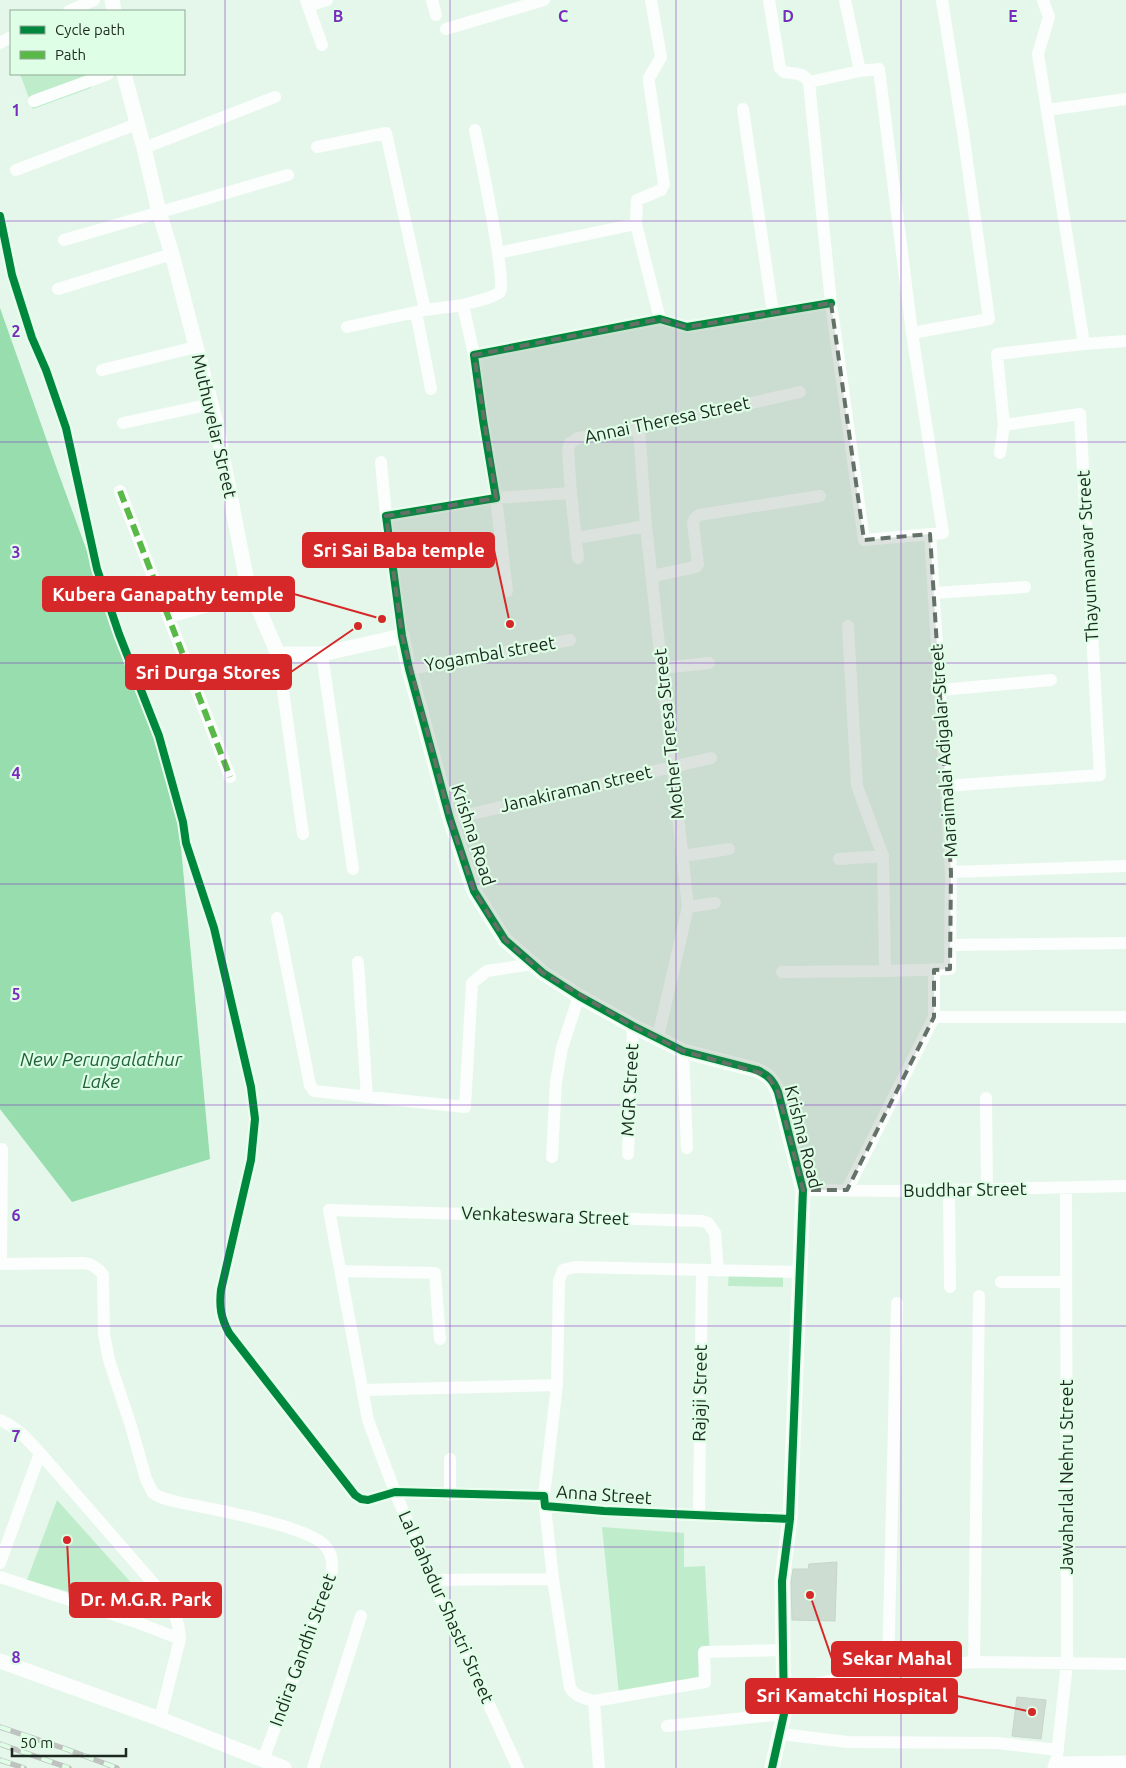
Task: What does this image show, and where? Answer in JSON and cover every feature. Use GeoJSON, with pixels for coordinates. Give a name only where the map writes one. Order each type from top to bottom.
{"type":"FeatureCollection","features":[{"type":"Feature","properties":{"kind":"street"},"geometry":{"type":"LineString","coordinates":[[72,10],[94,0]]}},
{"type":"Feature","properties":{"kind":"street"},"geometry":{"type":"LineString","coordinates":[[322,45],[307,3],[327,0]]}},
{"type":"Feature","properties":{"kind":"street"},"geometry":{"type":"LineString","coordinates":[[432,0],[436,14]]}},
{"type":"Feature","properties":{"kind":"street"},"geometry":{"type":"LineString","coordinates":[[446,29],[475,22],[517,4],[544,0]]}},
{"type":"Feature","properties":{"kind":"street"},"geometry":{"type":"LineString","coordinates":[[651,0],[661,57],[649,78],[649,82],[664,184],[661,190],[637,200],[636,224],[660,318]]}},
{"type":"Feature","properties":{"kind":"street"},"geometry":{"type":"LineString","coordinates":[[769,0],[780,68],[784,72],[802,74],[806,76],[809,82],[831,303],[864,540],[942,533],[912,333],[879,69],[860,71],[809,82]]}},
{"type":"Feature","properties":{"kind":"street"},"geometry":{"type":"LineString","coordinates":[[845,0],[860,71]]}},
{"type":"Feature","properties":{"kind":"street"},"geometry":{"type":"LineString","coordinates":[[912,333],[989,319],[963,132],[942,0]]}},
{"type":"Feature","properties":{"kind":"street"},"geometry":{"type":"LineString","coordinates":[[1043,0],[1049,17],[1038,54],[1084,344]]}},
{"type":"Feature","properties":{"kind":"street"},"geometry":{"type":"LineString","coordinates":[[34,101],[105,75]]}},
{"type":"Feature","properties":{"kind":"street","name":"Muthuvelar Street"},"geometry":{"type":"LineString","coordinates":[[124,75],[216,423],[247,582],[278,654]]}},
{"type":"Feature","properties":{"kind":"street"},"geometry":{"type":"LineString","coordinates":[[144,148],[275,97]]}},
{"type":"Feature","properties":{"kind":"street"},"geometry":{"type":"LineString","coordinates":[[1047,110],[1126,99]]}},
{"type":"Feature","properties":{"kind":"street"},"geometry":{"type":"LineString","coordinates":[[743,109],[772,313]]}},
{"type":"Feature","properties":{"kind":"street"},"geometry":{"type":"LineString","coordinates":[[16,170],[137,124]]}},
{"type":"Feature","properties":{"kind":"street"},"geometry":{"type":"LineString","coordinates":[[347,327],[420,311],[464,305],[494,296],[500,292],[502,286],[498,253],[475,130]]}},
{"type":"Feature","properties":{"kind":"street"},"geometry":{"type":"LineString","coordinates":[[317,147],[386,133],[420,311],[431,390]]}},
{"type":"Feature","properties":{"kind":"street"},"geometry":{"type":"LineString","coordinates":[[64,240],[288,174]]}},
{"type":"Feature","properties":{"kind":"street","name":"Anna Street"},"geometry":{"type":"LineString","coordinates":[[0,216],[12,275],[32,338],[46,370],[66,428],[97,569],[119,634],[159,736],[183,822],[186,843],[214,928],[251,1087],[255,1119],[251,1160],[221,1290],[220,1313],[229,1333],[361,1499],[368,1500],[396,1492],[544,1501],[604,1511],[790,1519]]}},
{"type":"Feature","properties":{"kind":"street"},"geometry":{"type":"LineString","coordinates":[[498,253],[636,224]]}},
{"type":"Feature","properties":{"kind":"street"},"geometry":{"type":"LineString","coordinates":[[58,289],[172,254]]}},
{"type":"Feature","properties":{"kind":"street"},"geometry":{"type":"LineString","coordinates":[[474,355],[660,318],[687,327],[831,303]]}},
{"type":"Feature","properties":{"kind":"street"},"geometry":{"type":"LineString","coordinates":[[464,305],[474,355],[496,498],[507,591]]}},
{"type":"Feature","properties":{"kind":"street"},"geometry":{"type":"LineString","coordinates":[[1000,453],[1004,425],[997,354],[1126,341]]}},
{"type":"Feature","properties":{"kind":"street"},"geometry":{"type":"LineString","coordinates":[[102,370],[196,347]]}},
{"type":"Feature","properties":{"kind":"street","name":"Annai Theresa Street"},"geometry":{"type":"LineString","coordinates":[[578,558],[568,450],[570,443],[578,438],[639,428],[800,392]]}},
{"type":"Feature","properties":{"kind":"street"},"geometry":{"type":"LineString","coordinates":[[123,423],[211,404]]}},
{"type":"Feature","properties":{"kind":"street","name":"Thayumanavar Street"},"geometry":{"type":"LineString","coordinates":[[946,786],[1100,775],[1080,414],[1004,425]]}},
{"type":"Feature","properties":{"kind":"street","name":"Mother Teresa Street"},"geometry":{"type":"LineString","coordinates":[[639,428],[646,526],[688,907],[658,1037]]}},
{"type":"Feature","properties":{"kind":"street"},"geometry":{"type":"LineString","coordinates":[[303,834],[278,654],[322,654],[402,636],[386,516],[381,462]]}},
{"type":"Feature","properties":{"kind":"street"},"geometry":{"type":"LineString","coordinates":[[120,491],[230,777]]}},
{"type":"Feature","properties":{"kind":"street"},"geometry":{"type":"LineString","coordinates":[[386,516],[496,498],[571,493]]}},
{"type":"Feature","properties":{"kind":"street"},"geometry":{"type":"LineString","coordinates":[[652,576],[696,567],[698,564],[694,518],[698,515],[820,496]]}},
{"type":"Feature","properties":{"kind":"street"},"geometry":{"type":"LineString","coordinates":[[576,538],[646,526]]}},
{"type":"Feature","properties":{"kind":"street","name":"Maraimalai Adigalar Street"},"geometry":{"type":"LineString","coordinates":[[930,534],[951,872],[950,968],[934,970]]}},
{"type":"Feature","properties":{"kind":"street"},"geometry":{"type":"LineString","coordinates":[[934,593],[1025,587]]}},
{"type":"Feature","properties":{"kind":"street"},"geometry":{"type":"LineString","coordinates":[[168,617],[252,594]]}},
{"type":"Feature","properties":{"kind":"street"},"geometry":{"type":"LineString","coordinates":[[848,626],[857,786],[883,856],[885,971]]}},
{"type":"Feature","properties":{"kind":"street","name":"Krishna Road"},"geometry":{"type":"LineString","coordinates":[[402,636],[409,669],[450,819],[474,891],[505,940],[544,973],[579,996],[633,1026],[684,1051],[757,1070],[767,1075],[773,1081],[778,1092],[803,1190],[790,1519],[782,1581],[784,1714],[772,1768]]}},
{"type":"Feature","properties":{"kind":"street","name":"Yogambal street"},"geometry":{"type":"LineString","coordinates":[[409,669],[570,640]]}},
{"type":"Feature","properties":{"kind":"street"},"geometry":{"type":"LineString","coordinates":[[322,654],[353,869]]}},
{"type":"Feature","properties":{"kind":"street"},"geometry":{"type":"LineString","coordinates":[[662,668],[708,663]]}},
{"type":"Feature","properties":{"kind":"street"},"geometry":{"type":"LineString","coordinates":[[940,690],[1051,680]]}},
{"type":"Feature","properties":{"kind":"street","name":"Janakiraman street"},"geometry":{"type":"LineString","coordinates":[[450,819],[711,758]]}},
{"type":"Feature","properties":{"kind":"street"},"geometry":{"type":"LineString","coordinates":[[683,856],[729,849]]}},
{"type":"Feature","properties":{"kind":"street"},"geometry":{"type":"LineString","coordinates":[[839,859],[883,856]]}},
{"type":"Feature","properties":{"kind":"street"},"geometry":{"type":"LineString","coordinates":[[951,872],[1126,866]]}},
{"type":"Feature","properties":{"kind":"street"},"geometry":{"type":"LineString","coordinates":[[688,907],[715,903]]}},
{"type":"Feature","properties":{"kind":"street"},"geometry":{"type":"LineString","coordinates":[[277,918],[310,1085],[314,1091],[319,1092],[465,1107],[472,984],[487,971],[533,964]]}},
{"type":"Feature","properties":{"kind":"street"},"geometry":{"type":"LineString","coordinates":[[950,945],[1126,943]]}},
{"type":"Feature","properties":{"kind":"street"},"geometry":{"type":"LineString","coordinates":[[358,962],[367,1097]]}},
{"type":"Feature","properties":{"kind":"street"},"geometry":{"type":"LineString","coordinates":[[782,972],[934,970],[934,1017],[847,1190]]}},
{"type":"Feature","properties":{"kind":"street"},"geometry":{"type":"LineString","coordinates":[[552,1157],[556,1082],[562,1048],[579,996]]}},
{"type":"Feature","properties":{"kind":"street"},"geometry":{"type":"LineString","coordinates":[[934,1017],[1126,1017]]}},
{"type":"Feature","properties":{"kind":"street","name":"MGR Street"},"geometry":{"type":"LineString","coordinates":[[628,1154],[633,1026]]}},
{"type":"Feature","properties":{"kind":"street"},"geometry":{"type":"LineString","coordinates":[[684,1051],[687,1148]]}},
{"type":"Feature","properties":{"kind":"street"},"geometry":{"type":"LineString","coordinates":[[986,1098],[988,1189]]}},
{"type":"Feature","properties":{"kind":"street"},"geometry":{"type":"LineString","coordinates":[[0,1264],[2,1149]]}},
{"type":"Feature","properties":{"kind":"street","name":"Buddhar Street"},"geometry":{"type":"LineString","coordinates":[[803,1190],[949,1190],[1126,1186]]}},
{"type":"Feature","properties":{"kind":"street","name":"Jawaharlal Nehru Street"},"geometry":{"type":"LineString","coordinates":[[1057,1761],[1067,1664],[1066,1188]]}},
{"type":"Feature","properties":{"kind":"street"},"geometry":{"type":"LineString","coordinates":[[949,1190],[950,1287]]}},
{"type":"Feature","properties":{"kind":"street","name":"Lal Bahadur Shastri Street"},"geometry":{"type":"LineString","coordinates":[[329,1210],[368,1420],[432,1580],[518,1768]]}},
{"type":"Feature","properties":{"kind":"street","name":"Venkateswara Street"},"geometry":{"type":"LineString","coordinates":[[329,1210],[702,1221],[708,1223],[715,1233],[718,1271]]}},
{"type":"Feature","properties":{"kind":"street","name":"Indira Gandhi Street"},"geometry":{"type":"LineString","coordinates":[[0,1264],[84,1263],[92,1264],[99,1269],[103,1275],[104,1334],[109,1360],[146,1479],[154,1493],[160,1498],[275,1523],[311,1536],[321,1541],[327,1547],[333,1566],[331,1576],[263,1760]]}},
{"type":"Feature","properties":{"kind":"street"},"geometry":{"type":"LineString","coordinates":[[783,1650],[704,1652],[705,1682],[594,1701],[579,1697],[570,1688],[553,1579],[544,1501],[557,1385],[560,1281],[563,1270],[575,1267],[800,1272]]}},
{"type":"Feature","properties":{"kind":"street"},"geometry":{"type":"LineString","coordinates":[[341,1271],[435,1273],[440,1339]]}},
{"type":"Feature","properties":{"kind":"street","name":"Rajaji Street"},"geometry":{"type":"LineString","coordinates":[[699,1515],[702,1271]]}},
{"type":"Feature","properties":{"kind":"street"},"geometry":{"type":"LineString","coordinates":[[1002,1282],[1066,1282]]}},
{"type":"Feature","properties":{"kind":"street"},"geometry":{"type":"LineString","coordinates":[[974,1662],[979,1296]]}},
{"type":"Feature","properties":{"kind":"street"},"geometry":{"type":"LineString","coordinates":[[888,1670],[896,1303]]}},
{"type":"Feature","properties":{"kind":"street"},"geometry":{"type":"LineString","coordinates":[[363,1390],[557,1385]]}},
{"type":"Feature","properties":{"kind":"street"},"geometry":{"type":"LineString","coordinates":[[0,1420],[24,1435],[166,1599],[175,1613],[180,1639],[160,1719]]}},
{"type":"Feature","properties":{"kind":"street"},"geometry":{"type":"LineString","coordinates":[[0,1563],[40,1453]]}},
{"type":"Feature","properties":{"kind":"street"},"geometry":{"type":"LineString","coordinates":[[450,1459],[450,1495]]}},
{"type":"Feature","properties":{"kind":"street"},"geometry":{"type":"LineString","coordinates":[[0,1577],[136,1622],[180,1639]]}},
{"type":"Feature","properties":{"kind":"street"},"geometry":{"type":"LineString","coordinates":[[432,1580],[553,1579]]}},
{"type":"Feature","properties":{"kind":"street"},"geometry":{"type":"LineString","coordinates":[[313,1768],[361,1616]]}},
{"type":"Feature","properties":{"kind":"street"},"geometry":{"type":"LineString","coordinates":[[0,1662],[160,1719],[284,1768]]}},
{"type":"Feature","properties":{"kind":"street"},"geometry":{"type":"LineString","coordinates":[[783,1690],[888,1670],[974,1662],[1126,1664]]}},
{"type":"Feature","properties":{"kind":"street"},"geometry":{"type":"LineString","coordinates":[[594,1701],[599,1768]]}},
{"type":"Feature","properties":{"kind":"street"},"geometry":{"type":"LineString","coordinates":[[667,1726],[784,1714]]}},
{"type":"Feature","properties":{"kind":"street"},"geometry":{"type":"LineString","coordinates":[[781,1734],[847,1742],[997,1744],[1057,1761],[1126,1763]]}},
{"type":"Feature","properties":{"kind":"highlighted area"},"geometry":{"type":"Polygon","coordinates":[[[831,303],[864,540],[930,534],[951,872],[950,969],[934,970],[934,1017],[847,1190],[803,1190],[778,1092],[767,1075],[683,1051],[633,1026],[543,973],[505,940],[474,891],[450,819],[402,636],[386,516],[496,498],[474,355],[660,319],[687,327],[831,303]]]}},
{"type":"Feature","properties":{"kind":"shaded area"},"geometry":{"type":"Polygon","coordinates":[[[20,75],[87,75],[91,88],[33,109],[20,75]]]}},
{"type":"Feature","properties":{"kind":"shaded area"},"geometry":{"type":"Polygon","coordinates":[[[729,1272],[783,1274],[783,1287],[728,1286],[729,1272]]]}},
{"type":"Feature","properties":{"kind":"shaded area"},"geometry":{"type":"Polygon","coordinates":[[[57,1500],[136,1588],[128,1609],[27,1580],[57,1500]]]}},
{"type":"Feature","properties":{"kind":"shaded area"},"geometry":{"type":"Polygon","coordinates":[[[602,1527],[684,1533],[684,1567],[705,1566],[710,1657],[699,1686],[619,1694],[602,1527]]]}},
{"type":"Feature","properties":{"kind":"water","name":"New Perungalathur Lake"},"geometry":{"type":"Polygon","coordinates":[[[0,308],[176,794],[210,1159],[72,1202],[0,1109],[0,308]]]}},
{"type":"Feature","properties":{"kind":"building"},"geometry":{"type":"Polygon","coordinates":[[[837,1562],[835,1621],[792,1620],[791,1582],[793,1569],[808,1569],[809,1564],[837,1562]]]}},
{"type":"Feature","properties":{"kind":"building"},"geometry":{"type":"Polygon","coordinates":[[[1017,1697],[1046,1700],[1041,1739],[1012,1736],[1017,1697]]]}},
{"type":"Feature","properties":{"kind":"railway"},"geometry":{"type":"LineString","coordinates":[[0,1727],[117,1768]]}},
{"type":"Feature","properties":{"kind":"railway"},"geometry":{"type":"LineString","coordinates":[[0,1744],[69,1768]]}},
{"type":"Feature","properties":{"kind":"railway"},"geometry":{"type":"LineString","coordinates":[[0,1760],[24,1768]]}},
{"type":"Feature","properties":{"kind":"marked path"},"geometry":{"type":"LineString","coordinates":[[120,491],[230,777]]}},
{"type":"Feature","properties":{"kind":"cycle path"},"geometry":{"type":"LineString","coordinates":[[0,216],[12,275],[32,338],[46,370],[66,428],[97,569],[119,634],[159,736],[183,822],[186,843],[214,928],[251,1087],[255,1119],[251,1160],[220,1296],[221,1312],[229,1333],[355,1495],[361,1499],[368,1500],[395,1492],[544,1496],[545,1506],[604,1511],[790,1519]]}},
{"type":"Feature","properties":{"kind":"cycle path"},"geometry":{"type":"LineString","coordinates":[[772,1768],[784,1714],[782,1581],[790,1519],[803,1190],[778,1092],[770,1078],[757,1070],[683,1051],[579,996],[543,973],[505,940],[474,891],[450,819],[409,669],[402,636],[386,516],[496,498],[474,355],[660,319],[687,327],[831,303]]}},
{"type":"Feature","properties":{"kind":"place","name":"Kubera Ganapathy temple"},"geometry":{"type":"Point","coordinates":[382,619]}},
{"type":"Feature","properties":{"kind":"place","name":"Sri Sai Baba temple"},"geometry":{"type":"Point","coordinates":[510,624]}},
{"type":"Feature","properties":{"kind":"place","name":"Sri Durga Stores"},"geometry":{"type":"Point","coordinates":[358,626]}},
{"type":"Feature","properties":{"kind":"place","name":"Dr. M.G.R. Park"},"geometry":{"type":"Point","coordinates":[67,1540]}},
{"type":"Feature","properties":{"kind":"place","name":"Sekar Mahal"},"geometry":{"type":"Point","coordinates":[810,1595]}},
{"type":"Feature","properties":{"kind":"place","name":"Sri Kamatchi Hospital"},"geometry":{"type":"Point","coordinates":[1032,1712]}}]}
